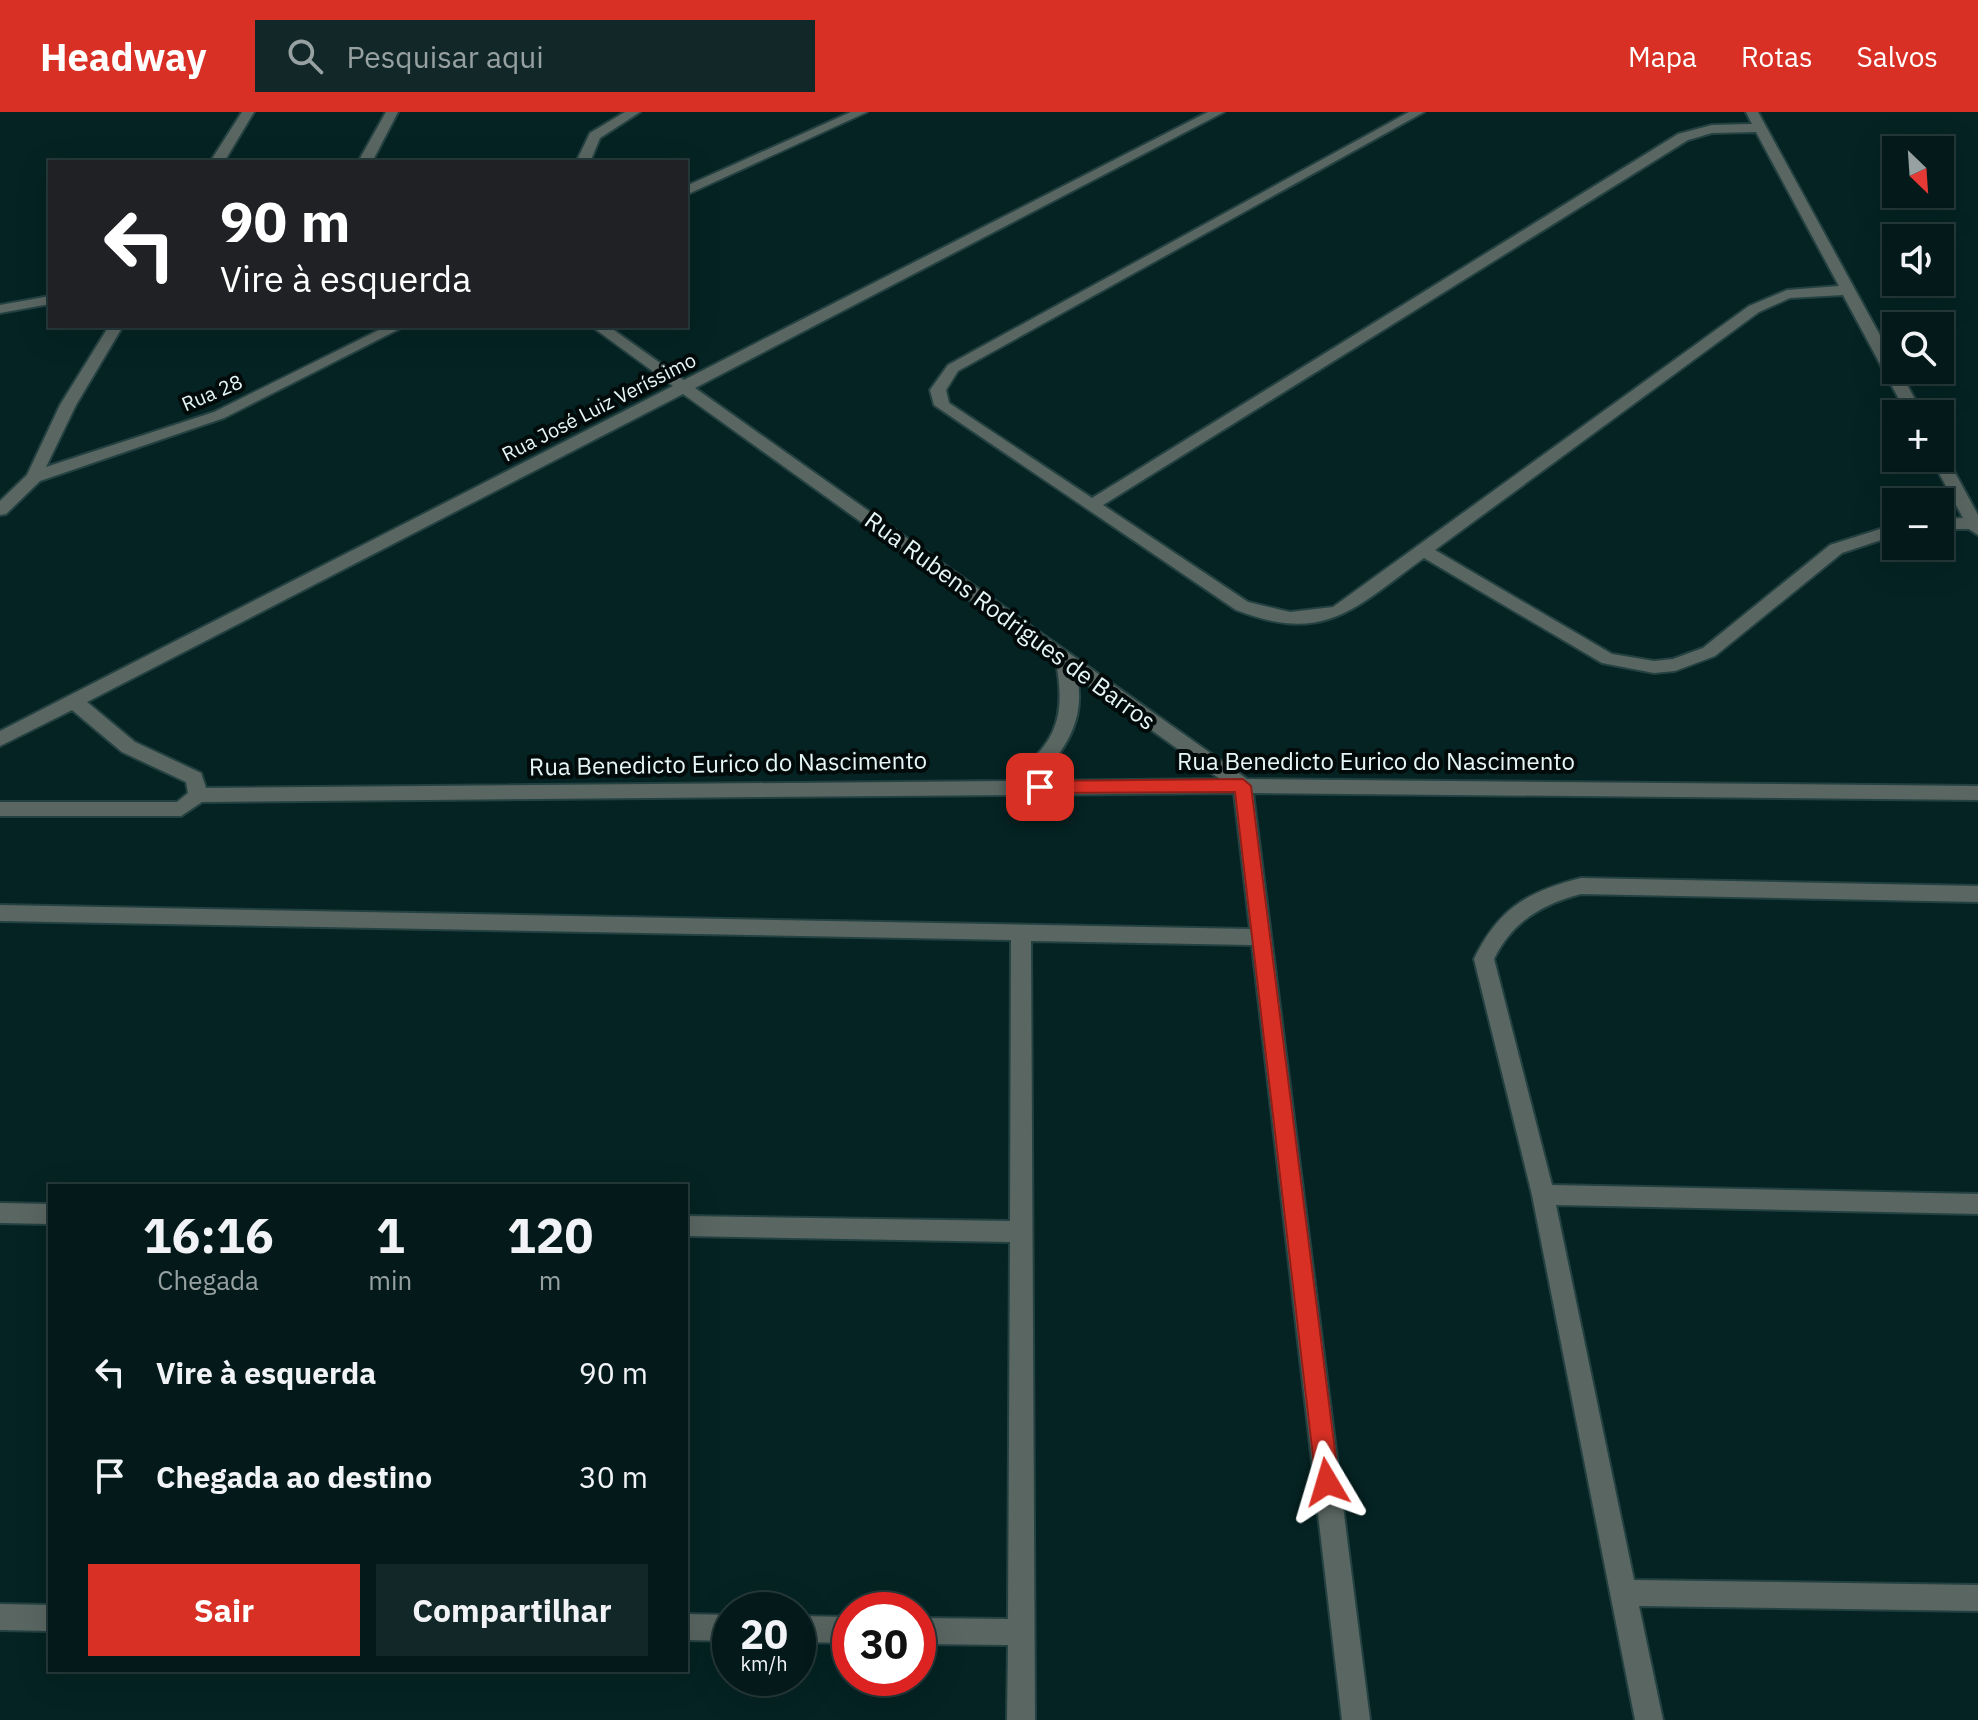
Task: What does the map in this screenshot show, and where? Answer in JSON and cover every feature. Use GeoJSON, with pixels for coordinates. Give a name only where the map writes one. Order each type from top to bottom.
{"type":"FeatureCollection","features":[{"type":"Feature","properties":{"kind":"street"},"geometry":{"type":"LineString","coordinates":[[218,160],[248,112]]}},
{"type":"Feature","properties":{"kind":"street"},"geometry":{"type":"LineString","coordinates":[[366,160],[392,112]]}},
{"type":"Feature","properties":{"kind":"street"},"geometry":{"type":"LineString","coordinates":[[688,190],[861,112]]}},
{"type":"Feature","properties":{"kind":"street","name":"Rua José Luiz Veríssimo"},"geometry":{"type":"LineString","coordinates":[[0,739],[1218,112]]}},
{"type":"Feature","properties":{"kind":"street"},"geometry":{"type":"LineString","coordinates":[[1418,112],[945,374],[938,390],[949,412],[1242,606],[1287,619],[1306,619],[1339,611],[1754,309],[1787,294],[1848,290]]}},
{"type":"Feature","properties":{"kind":"street"},"geometry":{"type":"LineString","coordinates":[[1752,112],[1907,400]]}},
{"type":"Feature","properties":{"kind":"street"},"geometry":{"type":"LineString","coordinates":[[584,160],[595,136],[629,113]]}},
{"type":"Feature","properties":{"kind":"street"},"geometry":{"type":"LineString","coordinates":[[1090,506],[1683,137],[1712,129],[1760,128]]}},
{"type":"Feature","properties":{"kind":"street"},"geometry":{"type":"LineString","coordinates":[[0,309],[48,300]]}},
{"type":"Feature","properties":{"kind":"street"},"geometry":{"type":"LineString","coordinates":[[0,510],[34,477],[68,405],[115,328]]}},
{"type":"Feature","properties":{"kind":"street","name":"Rua 28"},"geometry":{"type":"LineString","coordinates":[[34,477],[219,415],[394,328]]}},
{"type":"Feature","properties":{"kind":"street","name":"Rua Rubens Rodrigues de Barros"},"geometry":{"type":"LineString","coordinates":[[601,328],[1065,662],[1243,786]]}},
{"type":"Feature","properties":{"kind":"street"},"geometry":{"type":"LineString","coordinates":[[1947,472],[1976,527]]}},
{"type":"Feature","properties":{"kind":"street"},"geometry":{"type":"LineString","coordinates":[[1954,525],[1976,527]]}},
{"type":"Feature","properties":{"kind":"street"},"geometry":{"type":"LineString","coordinates":[[1423,550],[1608,659],[1654,667],[1684,662],[1709,652],[1836,549],[1882,534]]}},
{"type":"Feature","properties":{"kind":"street"},"geometry":{"type":"LineString","coordinates":[[1011,787],[1034,772],[1063,734],[1072,698],[1065,662]]}},
{"type":"Feature","properties":{"kind":"street"},"geometry":{"type":"LineString","coordinates":[[73,699],[95,724],[123,746],[156,764],[194,778],[198,795]]}},
{"type":"Feature","properties":{"kind":"street"},"geometry":{"type":"LineString","coordinates":[[1243,786],[1356,1720]]}},
{"type":"Feature","properties":{"kind":"street","name":"Rua Benedicto Eurico do Nascimento"},"geometry":{"type":"LineString","coordinates":[[0,809],[181,809],[198,795],[1011,787],[1243,786],[1978,793]]}},
{"type":"Feature","properties":{"kind":"street"},"geometry":{"type":"LineString","coordinates":[[1649,1720],[1543,1195],[1484,959],[1493,937],[1509,917],[1530,902],[1554,892],[1610,884],[1978,894]]}},
{"type":"Feature","properties":{"kind":"street"},"geometry":{"type":"LineString","coordinates":[[0,913],[1261,937]]}},
{"type":"Feature","properties":{"kind":"street"},"geometry":{"type":"LineString","coordinates":[[1021,932],[1021,1720]]}},
{"type":"Feature","properties":{"kind":"street"},"geometry":{"type":"LineString","coordinates":[[1543,1195],[1978,1204]]}},
{"type":"Feature","properties":{"kind":"street"},"geometry":{"type":"LineString","coordinates":[[0,1213],[48,1214]]}},
{"type":"Feature","properties":{"kind":"street"},"geometry":{"type":"LineString","coordinates":[[688,1226],[1021,1232]]}},
{"type":"Feature","properties":{"kind":"street"},"geometry":{"type":"LineString","coordinates":[[1624,1593],[1978,1598]]}},
{"type":"Feature","properties":{"kind":"street"},"geometry":{"type":"LineString","coordinates":[[0,1617],[48,1618]]}},
{"type":"Feature","properties":{"kind":"street"},"geometry":{"type":"LineString","coordinates":[[688,1627],[712,1628]]}},
{"type":"Feature","properties":{"kind":"street"},"geometry":{"type":"LineString","coordinates":[[936,1631],[1020,1632]]}},
{"type":"Feature","properties":{"kind":"route"},"geometry":{"type":"LineString","coordinates":[[1040,787],[1243,786],[1327,1482]]}}]}
